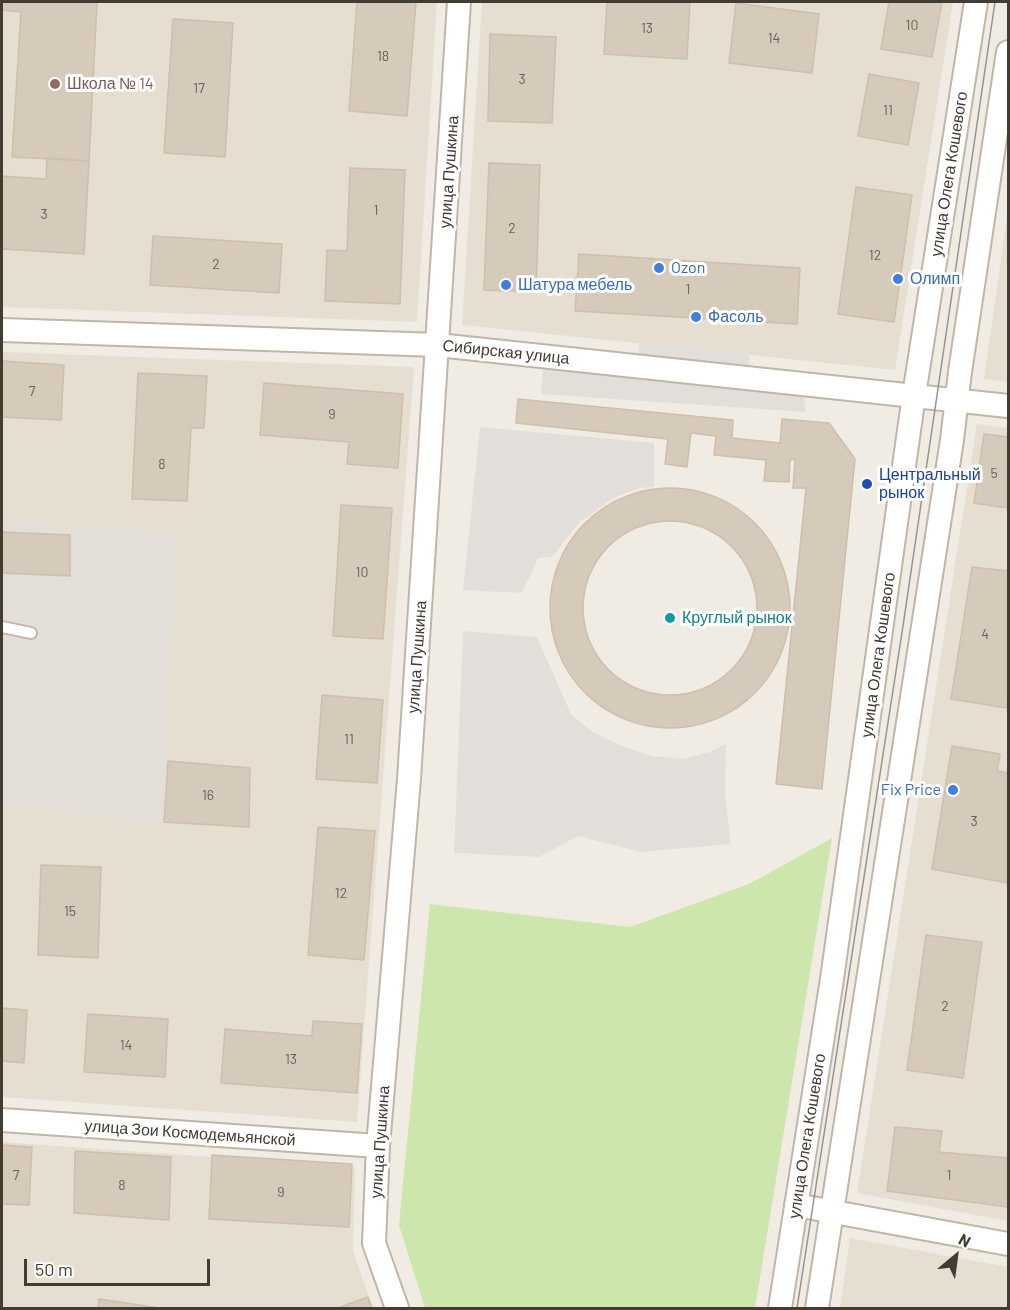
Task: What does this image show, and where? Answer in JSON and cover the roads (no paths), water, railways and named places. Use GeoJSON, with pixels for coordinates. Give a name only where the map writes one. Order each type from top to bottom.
{"type":"FeatureCollection","features":[{"type":"Feature","properties":{"kind":"street","name":"улица Пушкина"},"geometry":{"type":"LineString","coordinates":[[397,1308],[374,1243],[378,1146],[409,779],[459,2]]}},
{"type":"Feature","properties":{"kind":"street","name":"улица Олега Кошевого"},"geometry":{"type":"LineString","coordinates":[[780,1308],[832,979],[914,395],[976,2]]}},
{"type":"Feature","properties":{"kind":"street"},"geometry":{"type":"LineString","coordinates":[[817,1308],[958,399],[960,372],[1008,52]]}},
{"type":"Feature","properties":{"kind":"street","name":"Сибирская улица"},"geometry":{"type":"LineString","coordinates":[[2,330],[438,345],[1008,406]]}},
{"type":"Feature","properties":{"kind":"street","name":"улица Зои Космодемьянской"},"geometry":{"type":"LineString","coordinates":[[2,1120],[378,1146]]}},
{"type":"Feature","properties":{"kind":"street"},"geometry":{"type":"LineString","coordinates":[[796,1205],[1008,1244]]}},
{"type":"Feature","properties":{"kind":"lane"},"geometry":{"type":"LineString","coordinates":[[2,627],[31,633]]}},
{"type":"Feature","properties":{"kind":"tram line"},"geometry":{"type":"LineString","coordinates":[[797,1308],[903,626],[995,2]]}},
{"type":"Feature","properties":{"kind":"place","name":"Школа № 14"},"geometry":{"type":"Point","coordinates":[55,84]}},
{"type":"Feature","properties":{"kind":"place","name":"Ozon"},"geometry":{"type":"Point","coordinates":[659,268]}},
{"type":"Feature","properties":{"kind":"place","name":"Олимп"},"geometry":{"type":"Point","coordinates":[898,279]}},
{"type":"Feature","properties":{"kind":"place","name":"Шатура мебель"},"geometry":{"type":"Point","coordinates":[506,285]}},
{"type":"Feature","properties":{"kind":"place","name":"Фасоль"},"geometry":{"type":"Point","coordinates":[696,317]}},
{"type":"Feature","properties":{"kind":"place","name":"Центральный рынок"},"geometry":{"type":"Point","coordinates":[867,484]}},
{"type":"Feature","properties":{"kind":"place","name":"Круглый рынок"},"geometry":{"type":"Point","coordinates":[670,618]}},
{"type":"Feature","properties":{"kind":"place","name":"Fix Price"},"geometry":{"type":"Point","coordinates":[953,790]}}]}
